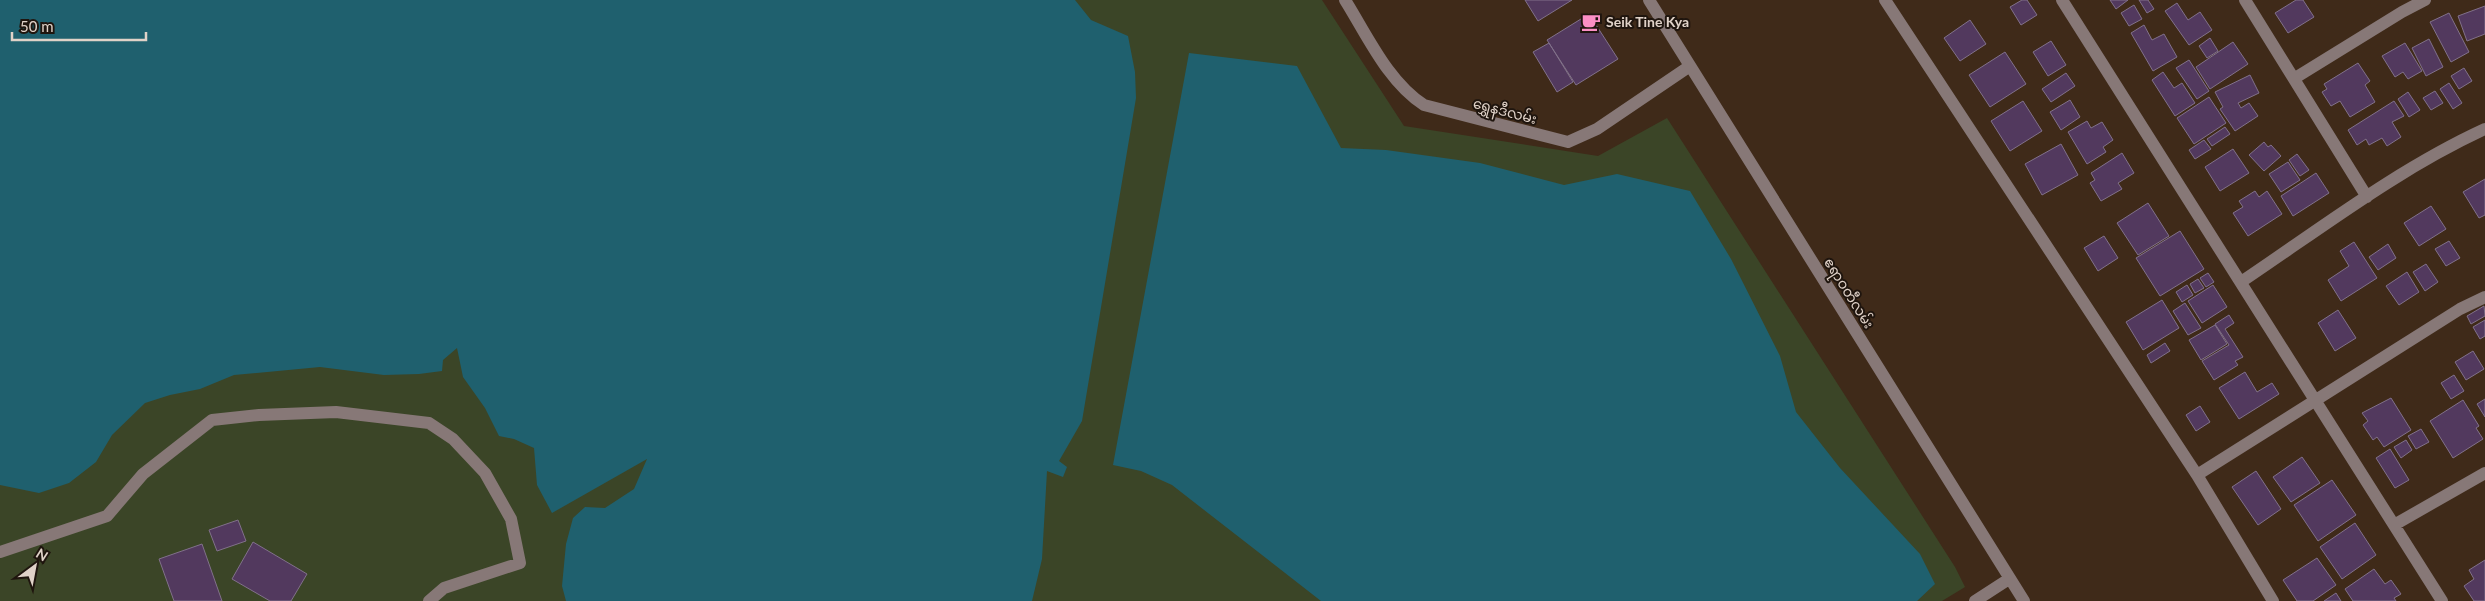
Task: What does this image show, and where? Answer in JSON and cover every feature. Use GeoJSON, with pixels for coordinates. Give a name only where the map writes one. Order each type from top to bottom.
{"type":"FeatureCollection","features":[{"type":"Feature","properties":{"kind":"street","name":"ရွှေနဒီလမ်း"},"geometry":{"type":"LineString","coordinates":[[1344,0],[1394,78],[1412,98],[1424,105],[1568,142],[1597,129],[1690,66]]}},
{"type":"Feature","properties":{"kind":"street","name":"ဧရာဝတီလမ်း"},"geometry":{"type":"LineString","coordinates":[[1649,0],[2024,601]]}},
{"type":"Feature","properties":{"kind":"street"},"geometry":{"type":"LineString","coordinates":[[1886,0],[2197,475],[2273,601]]}},
{"type":"Feature","properties":{"kind":"street"},"geometry":{"type":"LineString","coordinates":[[2062,0],[2442,601]]}},
{"type":"Feature","properties":{"kind":"street"},"geometry":{"type":"LineString","coordinates":[[2246,0],[2296,78],[2367,197]]}},
{"type":"Feature","properties":{"kind":"street"},"geometry":{"type":"LineString","coordinates":[[2296,78],[2402,12],[2425,0]]}},
{"type":"Feature","properties":{"kind":"street"},"geometry":{"type":"LineString","coordinates":[[2241,282],[2367,197],[2446,147],[2485,129]]}},
{"type":"Feature","properties":{"kind":"street"},"geometry":{"type":"LineString","coordinates":[[2197,475],[2314,399],[2460,309],[2485,297]]}},
{"type":"Feature","properties":{"kind":"street"},"geometry":{"type":"LineString","coordinates":[[0,552],[107,516],[142,474],[212,420],[259,415],[336,412],[429,422],[454,439],[485,473],[511,519],[520,563],[444,588],[429,601]]}},
{"type":"Feature","properties":{"kind":"street"},"geometry":{"type":"LineString","coordinates":[[2394,525],[2485,473]]}},
{"type":"Feature","properties":{"kind":"street"},"geometry":{"type":"LineString","coordinates":[[1975,601],[2009,579]]}},
{"type":"Feature","properties":{"kind":"green space"},"geometry":{"type":"Polygon","coordinates":[[[0,0],[1322,0],[1404,126],[1598,156],[1667,118],[1955,567],[1965,587],[1942,601],[0,601],[0,0]]]}},
{"type":"Feature","properties":{"kind":"water"},"geometry":{"type":"Polygon","coordinates":[[[0,0],[1075,0],[1091,20],[1128,36],[1135,72],[1136,98],[1082,421],[1059,461],[1067,467],[1063,477],[1047,471],[1042,559],[1032,601],[566,601],[562,586],[566,544],[573,518],[585,507],[605,508],[634,489],[647,459],[552,513],[537,485],[534,448],[514,439],[499,436],[485,408],[463,377],[457,348],[443,360],[442,371],[419,374],[384,375],[320,367],[234,375],[200,389],[170,395],[145,403],[112,435],[96,462],[69,483],[39,493],[0,485],[0,0]]]}},
{"type":"Feature","properties":{"kind":"water"},"geometry":{"type":"Polygon","coordinates":[[[1189,53],[1297,66],[1341,148],[1386,150],[1480,163],[1564,185],[1617,174],[1690,191],[1731,259],[1780,356],[1796,412],[1840,468],[1920,554],[1935,584],[1917,601],[1321,601],[1172,485],[1141,471],[1113,465],[1189,53]]]}},
{"type":"Feature","properties":{"kind":"building"},"geometry":{"type":"Polygon","coordinates":[[[1525,0],[1572,0],[1538,21],[1525,0]]]}},
{"type":"Feature","properties":{"kind":"building"},"geometry":{"type":"Polygon","coordinates":[[[2022,0],[2027,0],[2037,15],[2021,25],[2010,7],[2022,0]]]}},
{"type":"Feature","properties":{"kind":"building"},"geometry":{"type":"Polygon","coordinates":[[[2110,0],[2128,0],[2116,9],[2110,0]]]}},
{"type":"Feature","properties":{"kind":"building"},"geometry":{"type":"Polygon","coordinates":[[[2139,0],[2148,0],[2154,9],[2147,13],[2139,0]]]}},
{"type":"Feature","properties":{"kind":"building"},"geometry":{"type":"Polygon","coordinates":[[[2296,0],[2303,0],[2314,17],[2288,33],[2275,13],[2296,0]]]}},
{"type":"Feature","properties":{"kind":"building"},"geometry":{"type":"Polygon","coordinates":[[[2177,3],[2188,20],[2200,12],[2212,30],[2189,45],[2165,11],[2177,3]]]}},
{"type":"Feature","properties":{"kind":"building"},"geometry":{"type":"Polygon","coordinates":[[[2134,5],[2142,19],[2129,26],[2121,13],[2134,5]]]}},
{"type":"Feature","properties":{"kind":"building"},"geometry":{"type":"Polygon","coordinates":[[[2485,6],[2485,34],[2467,41],[2458,16],[2485,6]]]}},
{"type":"Feature","properties":{"kind":"building"},"geometry":{"type":"Polygon","coordinates":[[[2449,13],[2469,52],[2451,62],[2430,22],[2449,13]]]}},
{"type":"Feature","properties":{"kind":"building"},"geometry":{"type":"Polygon","coordinates":[[[1589,14],[1618,59],[1576,85],[1547,40],[1589,14]]]}},
{"type":"Feature","properties":{"kind":"building"},"geometry":{"type":"Polygon","coordinates":[[[1970,20],[1986,44],[1960,61],[1944,38],[1970,20]]]}},
{"type":"Feature","properties":{"kind":"building"},"geometry":{"type":"Polygon","coordinates":[[[2144,25],[2152,40],[2164,34],[2177,57],[2153,71],[2131,33],[2144,25]]]}},
{"type":"Feature","properties":{"kind":"building"},"geometry":{"type":"Polygon","coordinates":[[[2210,38],[2218,51],[2207,58],[2199,46],[2210,38]]]}},
{"type":"Feature","properties":{"kind":"building"},"geometry":{"type":"Polygon","coordinates":[[[2429,39],[2443,67],[2426,76],[2412,48],[2429,39]]]}},
{"type":"Feature","properties":{"kind":"building"},"geometry":{"type":"Polygon","coordinates":[[[2051,41],[2066,65],[2048,76],[2033,52],[2051,41]]]}},
{"type":"Feature","properties":{"kind":"building"},"geometry":{"type":"Polygon","coordinates":[[[2233,42],[2248,64],[2210,89],[2196,67],[2233,42]]]}},
{"type":"Feature","properties":{"kind":"building"},"geometry":{"type":"Polygon","coordinates":[[[1549,43],[1573,82],[1557,92],[1533,52],[1549,43]]]}},
{"type":"Feature","properties":{"kind":"building"},"geometry":{"type":"Polygon","coordinates":[[[2405,43],[2422,71],[2408,79],[2403,72],[2395,77],[2382,56],[2405,43]]]}},
{"type":"Feature","properties":{"kind":"building"},"geometry":{"type":"Polygon","coordinates":[[[2005,52],[2026,84],[1990,107],[1969,75],[2005,52]]]}},
{"type":"Feature","properties":{"kind":"building"},"geometry":{"type":"Polygon","coordinates":[[[2189,60],[2209,91],[2197,99],[2176,68],[2189,60]]]}},
{"type":"Feature","properties":{"kind":"building"},"geometry":{"type":"Polygon","coordinates":[[[2358,63],[2370,81],[2365,85],[2375,102],[2350,117],[2340,101],[2331,106],[2322,92],[2327,89],[2324,84],[2358,63]]]}},
{"type":"Feature","properties":{"kind":"building"},"geometry":{"type":"Polygon","coordinates":[[[2464,68],[2472,81],[2459,89],[2451,76],[2464,68]]]}},
{"type":"Feature","properties":{"kind":"building"},"geometry":{"type":"Polygon","coordinates":[[[2163,72],[2174,88],[2182,83],[2195,103],[2175,116],[2152,80],[2163,72]]]}},
{"type":"Feature","properties":{"kind":"building"},"geometry":{"type":"Polygon","coordinates":[[[2066,73],[2075,86],[2051,102],[2042,89],[2066,73]]]}},
{"type":"Feature","properties":{"kind":"building"},"geometry":{"type":"Polygon","coordinates":[[[2250,75],[2259,93],[2238,103],[2241,108],[2249,103],[2258,116],[2235,131],[2220,109],[2223,107],[2215,92],[2250,75]]]}},
{"type":"Feature","properties":{"kind":"building"},"geometry":{"type":"Polygon","coordinates":[[[2449,83],[2462,103],[2453,109],[2440,89],[2449,83]]]}},
{"type":"Feature","properties":{"kind":"building"},"geometry":{"type":"Polygon","coordinates":[[[2435,91],[2443,103],[2431,110],[2423,98],[2435,91]]]}},
{"type":"Feature","properties":{"kind":"building"},"geometry":{"type":"Polygon","coordinates":[[[2408,92],[2420,110],[2409,117],[2398,99],[2408,92]]]}},
{"type":"Feature","properties":{"kind":"building"},"geometry":{"type":"Polygon","coordinates":[[[2209,97],[2226,123],[2194,144],[2177,118],[2209,97]]]}},
{"type":"Feature","properties":{"kind":"building"},"geometry":{"type":"Polygon","coordinates":[[[2070,100],[2080,117],[2061,130],[2050,112],[2070,100]]]}},
{"type":"Feature","properties":{"kind":"building"},"geometry":{"type":"Polygon","coordinates":[[[2023,101],[2042,131],[2010,151],[1991,121],[2023,101]]]}},
{"type":"Feature","properties":{"kind":"building"},"geometry":{"type":"Polygon","coordinates":[[[2394,101],[2404,116],[2392,122],[2401,137],[2387,146],[2382,138],[2369,145],[2366,139],[2357,145],[2348,130],[2394,101]]]}},
{"type":"Feature","properties":{"kind":"building"},"geometry":{"type":"Polygon","coordinates":[[[2087,121],[2091,128],[2102,122],[2113,140],[2103,147],[2106,152],[2087,164],[2068,132],[2087,121]]]}},
{"type":"Feature","properties":{"kind":"building"},"geometry":{"type":"Polygon","coordinates":[[[2225,127],[2230,134],[2212,146],[2207,139],[2225,127]]]}},
{"type":"Feature","properties":{"kind":"building"},"geometry":{"type":"Polygon","coordinates":[[[2204,140],[2211,149],[2195,159],[2189,150],[2204,140]]]}},
{"type":"Feature","properties":{"kind":"building"},"geometry":{"type":"Polygon","coordinates":[[[2264,142],[2268,147],[2271,145],[2281,156],[2264,171],[2249,155],[2264,142]]]}},
{"type":"Feature","properties":{"kind":"building"},"geometry":{"type":"Polygon","coordinates":[[[2061,144],[2078,175],[2042,195],[2025,164],[2061,144]]]}},
{"type":"Feature","properties":{"kind":"building"},"geometry":{"type":"Polygon","coordinates":[[[2233,149],[2249,173],[2220,191],[2205,167],[2233,149]]]}},
{"type":"Feature","properties":{"kind":"building"},"geometry":{"type":"Polygon","coordinates":[[[2122,153],[2134,173],[2118,183],[2122,189],[2101,201],[2090,183],[2095,180],[2091,173],[2122,153]]]}},
{"type":"Feature","properties":{"kind":"building"},"geometry":{"type":"Polygon","coordinates":[[[2297,154],[2309,170],[2300,176],[2289,160],[2297,154]]]}},
{"type":"Feature","properties":{"kind":"building"},"geometry":{"type":"Polygon","coordinates":[[[2288,162],[2300,180],[2281,192],[2269,174],[2288,162]]]}},
{"type":"Feature","properties":{"kind":"building"},"geometry":{"type":"Polygon","coordinates":[[[2316,173],[2329,193],[2293,216],[2281,196],[2316,173]]]}},
{"type":"Feature","properties":{"kind":"building"},"geometry":{"type":"Polygon","coordinates":[[[2485,179],[2485,215],[2479,218],[2463,192],[2485,179]]]}},
{"type":"Feature","properties":{"kind":"building"},"geometry":{"type":"Polygon","coordinates":[[[2255,191],[2259,197],[2267,191],[2282,214],[2248,236],[2233,213],[2243,207],[2239,201],[2255,191]]]}},
{"type":"Feature","properties":{"kind":"building"},"geometry":{"type":"Polygon","coordinates":[[[2148,203],[2169,236],[2138,255],[2117,223],[2148,203]]]}},
{"type":"Feature","properties":{"kind":"building"},"geometry":{"type":"Polygon","coordinates":[[[2431,206],[2446,229],[2419,246],[2404,223],[2431,206]]]}},
{"type":"Feature","properties":{"kind":"building"},"geometry":{"type":"Polygon","coordinates":[[[2180,231],[2204,269],[2160,296],[2136,258],[2180,231]]]}},
{"type":"Feature","properties":{"kind":"building"},"geometry":{"type":"Polygon","coordinates":[[[2104,236],[2118,258],[2098,271],[2084,248],[2104,236]]]}},
{"type":"Feature","properties":{"kind":"building"},"geometry":{"type":"Polygon","coordinates":[[[2449,241],[2460,258],[2446,266],[2435,249],[2449,241]]]}},
{"type":"Feature","properties":{"kind":"building"},"geometry":{"type":"Polygon","coordinates":[[[2354,242],[2377,278],[2341,301],[2328,280],[2349,266],[2340,251],[2354,242]]]}},
{"type":"Feature","properties":{"kind":"building"},"geometry":{"type":"Polygon","coordinates":[[[2388,244],[2396,258],[2378,270],[2369,257],[2388,244]]]}},
{"type":"Feature","properties":{"kind":"building"},"geometry":{"type":"Polygon","coordinates":[[[2426,264],[2438,282],[2425,291],[2413,272],[2426,264]]]}},
{"type":"Feature","properties":{"kind":"building"},"geometry":{"type":"Polygon","coordinates":[[[2407,272],[2419,292],[2399,305],[2386,286],[2407,272]]]}},
{"type":"Feature","properties":{"kind":"building"},"geometry":{"type":"Polygon","coordinates":[[[2208,273],[2214,282],[2206,287],[2200,278],[2208,273]]]}},
{"type":"Feature","properties":{"kind":"building"},"geometry":{"type":"Polygon","coordinates":[[[2198,279],[2204,288],[2195,293],[2190,284],[2198,279]]]}},
{"type":"Feature","properties":{"kind":"building"},"geometry":{"type":"Polygon","coordinates":[[[2187,285],[2193,295],[2182,302],[2176,292],[2187,285]]]}},
{"type":"Feature","properties":{"kind":"building"},"geometry":{"type":"Polygon","coordinates":[[[2213,285],[2227,307],[2202,323],[2188,301],[2213,285]]]}},
{"type":"Feature","properties":{"kind":"building"},"geometry":{"type":"Polygon","coordinates":[[[2162,300],[2179,328],[2143,350],[2126,322],[2162,300]]]}},
{"type":"Feature","properties":{"kind":"building"},"geometry":{"type":"Polygon","coordinates":[[[2185,303],[2201,328],[2188,335],[2173,311],[2185,303]]]}},
{"type":"Feature","properties":{"kind":"building"},"geometry":{"type":"Polygon","coordinates":[[[2484,306],[2485,316],[2471,324],[2467,316],[2484,306]]]}},
{"type":"Feature","properties":{"kind":"building"},"geometry":{"type":"Polygon","coordinates":[[[2338,310],[2356,338],[2335,351],[2318,323],[2338,310]]]}},
{"type":"Feature","properties":{"kind":"building"},"geometry":{"type":"Polygon","coordinates":[[[2229,315],[2234,323],[2225,329],[2243,357],[2235,361],[2238,365],[2214,380],[2202,361],[2229,345],[2215,324],[2229,315]]]}},
{"type":"Feature","properties":{"kind":"building"},"geometry":{"type":"Polygon","coordinates":[[[2485,320],[2485,336],[2480,339],[2473,327],[2485,320]]]}},
{"type":"Feature","properties":{"kind":"building"},"geometry":{"type":"Polygon","coordinates":[[[2215,325],[2227,344],[2201,360],[2189,340],[2215,325]]]}},
{"type":"Feature","properties":{"kind":"building"},"geometry":{"type":"Polygon","coordinates":[[[2165,343],[2170,351],[2151,363],[2147,355],[2165,343]]]}},
{"type":"Feature","properties":{"kind":"building"},"geometry":{"type":"Polygon","coordinates":[[[2473,351],[2484,369],[2466,380],[2455,362],[2473,351]]]}},
{"type":"Feature","properties":{"kind":"building"},"geometry":{"type":"Polygon","coordinates":[[[2245,372],[2257,392],[2272,383],[2279,394],[2239,419],[2219,388],[2245,372]]]}},
{"type":"Feature","properties":{"kind":"building"},"geometry":{"type":"Polygon","coordinates":[[[2454,375],[2464,391],[2451,399],[2441,383],[2454,375]]]}},
{"type":"Feature","properties":{"kind":"building"},"geometry":{"type":"Polygon","coordinates":[[[2391,398],[2411,430],[2384,447],[2377,437],[2373,440],[2363,425],[2368,421],[2362,413],[2391,398]]]}},
{"type":"Feature","properties":{"kind":"building"},"geometry":{"type":"Polygon","coordinates":[[[2485,399],[2485,417],[2477,404],[2485,399]]]}},
{"type":"Feature","properties":{"kind":"building"},"geometry":{"type":"Polygon","coordinates":[[[2463,400],[2479,426],[2476,428],[2483,439],[2453,458],[2430,421],[2463,400]]]}},
{"type":"Feature","properties":{"kind":"building"},"geometry":{"type":"Polygon","coordinates":[[[2200,406],[2210,422],[2196,431],[2186,415],[2200,406]]]}},
{"type":"Feature","properties":{"kind":"building"},"geometry":{"type":"Polygon","coordinates":[[[2421,429],[2429,442],[2416,449],[2408,436],[2421,429]]]}},
{"type":"Feature","properties":{"kind":"building"},"geometry":{"type":"Polygon","coordinates":[[[2406,440],[2412,450],[2401,458],[2394,447],[2406,440]]]}},
{"type":"Feature","properties":{"kind":"building"},"geometry":{"type":"Polygon","coordinates":[[[2390,449],[2409,480],[2395,488],[2376,458],[2390,449]]]}},
{"type":"Feature","properties":{"kind":"building"},"geometry":{"type":"Polygon","coordinates":[[[2302,457],[2320,483],[2291,502],[2273,477],[2302,457]]]}},
{"type":"Feature","properties":{"kind":"building"},"geometry":{"type":"Polygon","coordinates":[[[2256,471],[2281,509],[2258,525],[2232,487],[2256,471]]]}},
{"type":"Feature","properties":{"kind":"building"},"geometry":{"type":"Polygon","coordinates":[[[2332,480],[2356,515],[2318,541],[2294,505],[2332,480]]]}},
{"type":"Feature","properties":{"kind":"building"},"geometry":{"type":"Polygon","coordinates":[[[238,520],[246,541],[217,551],[209,530],[238,520]]]}},
{"type":"Feature","properties":{"kind":"building"},"geometry":{"type":"Polygon","coordinates":[[[2355,523],[2376,555],[2342,579],[2320,547],[2355,523]]]}},
{"type":"Feature","properties":{"kind":"building"},"geometry":{"type":"Polygon","coordinates":[[[253,542],[307,574],[291,601],[270,601],[232,579],[253,542]]]}},
{"type":"Feature","properties":{"kind":"building"},"geometry":{"type":"Polygon","coordinates":[[[202,544],[222,601],[174,601],[159,559],[202,544]]]}},
{"type":"Feature","properties":{"kind":"building"},"geometry":{"type":"Polygon","coordinates":[[[2317,558],[2336,585],[2313,601],[2297,601],[2283,580],[2317,558]]]}},
{"type":"Feature","properties":{"kind":"building"},"geometry":{"type":"Polygon","coordinates":[[[2485,560],[2485,601],[2474,601],[2464,586],[2474,579],[2469,570],[2485,560]]]}},
{"type":"Feature","properties":{"kind":"building"},"geometry":{"type":"Polygon","coordinates":[[[2374,569],[2385,584],[2391,580],[2401,594],[2394,598],[2396,601],[2353,601],[2345,589],[2374,569]]]}},
{"type":"Feature","properties":{"kind":"building"},"geometry":{"type":"Polygon","coordinates":[[[2336,593],[2341,601],[2324,601],[2336,593]]]}},
{"type":"Feature","properties":{"kind":"place","name":"Seik Tine Kya"},"geometry":{"type":"Point","coordinates":[1591,22]}}]}
